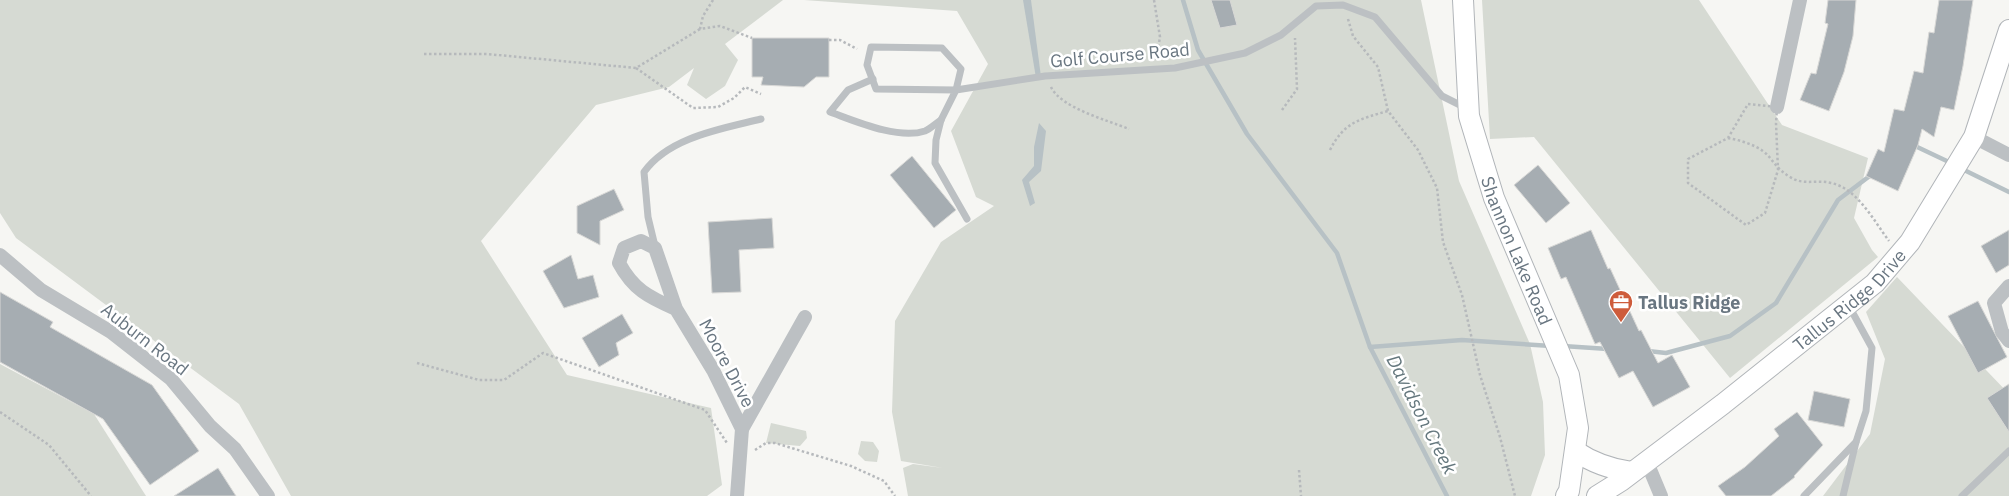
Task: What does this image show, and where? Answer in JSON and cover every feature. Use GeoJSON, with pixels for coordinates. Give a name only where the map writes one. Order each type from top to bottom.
{"type":"FeatureCollection","features":[{"type":"Feature","properties":{"kind":"street","name":"Shannon Lake Road"},"geometry":{"type":"LineString","coordinates":[[1464,0],[1469,109],[1494,198],[1569,374],[1578,428],[1570,491],[1566,496]]}},
{"type":"Feature","properties":{"kind":"street"},"geometry":{"type":"LineString","coordinates":[[1777,107],[1800,0]]}},
{"type":"Feature","properties":{"kind":"street","name":"Tallus Ridge Drive"},"geometry":{"type":"LineString","coordinates":[[1597,496],[1849,306],[1876,283],[1910,242],[1974,137],[2009,30]]}},
{"type":"Feature","properties":{"kind":"street"},"geometry":{"type":"LineString","coordinates":[[1974,137],[2009,155]]}},
{"type":"Feature","properties":{"kind":"street","name":"Moore Drive"},"geometry":{"type":"LineString","coordinates":[[676,309],[654,300],[629,281],[619,263],[624,248],[641,241],[655,248],[676,309],[713,370],[742,429],[737,496]]}},
{"type":"Feature","properties":{"kind":"street","name":"Auburn Road"},"geometry":{"type":"LineString","coordinates":[[0,255],[41,290],[111,332],[171,378],[210,426],[235,450],[268,496]]}},
{"type":"Feature","properties":{"kind":"street"},"geometry":{"type":"LineString","coordinates":[[2009,286],[1994,302],[2002,332],[2009,341]]}},
{"type":"Feature","properties":{"kind":"street"},"geometry":{"type":"LineString","coordinates":[[742,429],[805,318]]}},
{"type":"Feature","properties":{"kind":"street"},"geometry":{"type":"LineString","coordinates":[[1575,451],[1591,462],[1605,467],[1639,466],[1661,496]]}},
{"type":"Feature","properties":{"kind":"lane","name":"Golf Course Road"},"geometry":{"type":"LineString","coordinates":[[872,79],[876,89],[956,90],[1045,76],[1174,68],[1245,53],[1282,35],[1316,6],[1343,5],[1375,17],[1442,96],[1469,109]]}},
{"type":"Feature","properties":{"kind":"lane"},"geometry":{"type":"LineString","coordinates":[[941,120],[926,130],[915,133],[878,130],[830,112],[848,90],[872,79],[867,65],[871,47],[942,48],[962,69],[956,90],[941,120],[936,140],[935,162],[967,219]]}},
{"type":"Feature","properties":{"kind":"lane"},"geometry":{"type":"LineString","coordinates":[[655,248],[648,217],[644,172],[652,161],[662,153],[701,135],[761,119]]}},
{"type":"Feature","properties":{"kind":"lane"},"geometry":{"type":"LineString","coordinates":[[1843,496],[1866,410],[1872,348],[1849,306]]}},
{"type":"Feature","properties":{"kind":"lane"},"geometry":{"type":"LineString","coordinates":[[1804,496],[1856,442]]}},
{"type":"Feature","properties":{"kind":"lane"},"geometry":{"type":"LineString","coordinates":[[1962,496],[2009,451]]}},
{"type":"Feature","properties":{"kind":"path"},"geometry":{"type":"LineString","coordinates":[[700,29],[703,16],[713,0]]}},
{"type":"Feature","properties":{"kind":"path"},"geometry":{"type":"LineString","coordinates":[[1154,0],[1160,37],[1154,70]]}},
{"type":"Feature","properties":{"kind":"path"},"geometry":{"type":"LineString","coordinates":[[1343,5],[1354,36],[1378,67],[1388,111],[1418,150],[1437,188],[1443,242],[1462,296],[1480,375],[1500,437],[1515,496]]}},
{"type":"Feature","properties":{"kind":"path"},"geometry":{"type":"LineString","coordinates":[[1282,110],[1297,88],[1294,49],[1296,23]]}},
{"type":"Feature","properties":{"kind":"path"},"geometry":{"type":"LineString","coordinates":[[636,68],[700,29],[720,26],[752,38]]}},
{"type":"Feature","properties":{"kind":"path"},"geometry":{"type":"LineString","coordinates":[[829,40],[840,40],[857,49]]}},
{"type":"Feature","properties":{"kind":"path"},"geometry":{"type":"LineString","coordinates":[[424,54],[487,54],[636,68],[693,108],[718,107],[734,98],[746,87],[760,94]]}},
{"type":"Feature","properties":{"kind":"path"},"geometry":{"type":"LineString","coordinates":[[1045,76],[1055,96],[1080,110],[1129,128]]}},
{"type":"Feature","properties":{"kind":"path"},"geometry":{"type":"LineString","coordinates":[[1748,104],[1777,107],[1778,170],[1765,213],[1746,225],[1688,183],[1688,159],[1728,138],[1748,104]]}},
{"type":"Feature","properties":{"kind":"path"},"geometry":{"type":"LineString","coordinates":[[1330,150],[1338,134],[1358,119],[1388,111]]}},
{"type":"Feature","properties":{"kind":"path"},"geometry":{"type":"LineString","coordinates":[[1728,138],[1740,140],[1764,152],[1778,170],[1800,183],[1829,182],[1844,186],[1900,254]]}},
{"type":"Feature","properties":{"kind":"path"},"geometry":{"type":"LineString","coordinates":[[417,363],[478,380],[504,380],[543,353],[705,410],[740,461],[766,443],[775,443],[851,466],[884,481],[894,496]]}},
{"type":"Feature","properties":{"kind":"path"},"geometry":{"type":"LineString","coordinates":[[0,412],[49,445],[91,496]]}},
{"type":"Feature","properties":{"kind":"path"},"geometry":{"type":"LineString","coordinates":[[1299,470],[1301,496]]}},
{"type":"Feature","properties":{"kind":"shaded area"},"geometry":{"type":"Polygon","coordinates":[[[0,0],[783,0],[725,44],[738,60],[725,86],[706,99],[687,85],[694,68],[669,87],[596,105],[481,241],[567,375],[711,408],[722,485],[707,496],[291,496],[239,404],[16,238],[0,213],[0,0]]]}},
{"type":"Feature","properties":{"kind":"shaded area"},"geometry":{"type":"Polygon","coordinates":[[[804,0],[1421,0],[1459,181],[1530,344],[1543,402],[1545,455],[1531,496],[908,496],[903,468],[913,464],[943,468],[901,461],[892,412],[895,321],[941,242],[994,206],[976,197],[951,131],[988,64],[957,11],[804,0]]]}},
{"type":"Feature","properties":{"kind":"shaded area"},"geometry":{"type":"Polygon","coordinates":[[[1023,0],[1031,0],[1041,77],[1036,78],[1023,0]]]}},
{"type":"Feature","properties":{"kind":"shaded area"},"geometry":{"type":"Polygon","coordinates":[[[1482,0],[1699,0],[1782,125],[1868,158],[1854,218],[1878,257],[1730,378],[1534,137],[1490,139],[1482,0]]]}},
{"type":"Feature","properties":{"kind":"shaded area"},"geometry":{"type":"Polygon","coordinates":[[[1039,123],[1046,131],[1041,171],[1029,182],[1035,203],[1030,206],[1022,180],[1034,166],[1034,147],[1039,123]]]}},
{"type":"Feature","properties":{"kind":"shaded area"},"geometry":{"type":"Polygon","coordinates":[[[1897,277],[2009,394],[2009,496],[1823,496],[1870,434],[1885,359],[1866,312],[1897,277]]]}},
{"type":"Feature","properties":{"kind":"shaded area"},"geometry":{"type":"Polygon","coordinates":[[[0,364],[94,414],[146,496],[0,496],[0,364]]]}},
{"type":"Feature","properties":{"kind":"shaded area"},"geometry":{"type":"Polygon","coordinates":[[[771,423],[806,431],[807,438],[800,446],[766,443],[771,423]]]}},
{"type":"Feature","properties":{"kind":"shaded area"},"geometry":{"type":"Polygon","coordinates":[[[861,441],[873,442],[879,451],[877,462],[865,461],[858,454],[861,441]]]}},
{"type":"Feature","properties":{"kind":"building"},"geometry":{"type":"Polygon","coordinates":[[[1211,0],[1230,0],[1237,25],[1220,28],[1211,0]]]}},
{"type":"Feature","properties":{"kind":"building"},"geometry":{"type":"Polygon","coordinates":[[[1828,0],[1856,0],[1853,36],[1844,72],[1829,111],[1800,100],[1811,73],[1816,74],[1828,24],[1825,23],[1828,0]]]}},
{"type":"Feature","properties":{"kind":"building"},"geometry":{"type":"Polygon","coordinates":[[[1939,0],[1973,0],[1954,110],[1941,107],[1934,137],[1922,129],[1918,145],[1898,191],[1866,176],[1878,149],[1884,152],[1894,109],[1904,111],[1914,71],[1923,73],[1929,32],[1934,33],[1939,0]]]}},
{"type":"Feature","properties":{"kind":"building"},"geometry":{"type":"Polygon","coordinates":[[[752,38],[829,38],[829,77],[816,77],[804,87],[761,85],[763,77],[752,77],[752,38]]]}},
{"type":"Feature","properties":{"kind":"building"},"geometry":{"type":"Polygon","coordinates":[[[912,156],[956,210],[934,228],[890,175],[912,156]]]}},
{"type":"Feature","properties":{"kind":"building"},"geometry":{"type":"Polygon","coordinates":[[[1538,165],[1570,203],[1546,223],[1514,185],[1538,165]]]}},
{"type":"Feature","properties":{"kind":"building"},"geometry":{"type":"Polygon","coordinates":[[[614,189],[624,210],[600,221],[600,245],[577,233],[577,206],[614,189]]]}},
{"type":"Feature","properties":{"kind":"building"},"geometry":{"type":"Polygon","coordinates":[[[772,218],[774,248],[739,250],[741,292],[712,293],[708,222],[772,218]]]}},
{"type":"Feature","properties":{"kind":"building"},"geometry":{"type":"Polygon","coordinates":[[[1591,230],[1639,331],[1641,330],[1658,363],[1672,355],[1690,387],[1653,407],[1633,371],[1619,378],[1600,342],[1595,344],[1566,277],[1561,279],[1548,248],[1591,230]]]}},
{"type":"Feature","properties":{"kind":"building"},"geometry":{"type":"Polygon","coordinates":[[[2009,230],[2009,265],[1996,273],[1981,246],[2009,230]]]}},
{"type":"Feature","properties":{"kind":"building"},"geometry":{"type":"Polygon","coordinates":[[[571,255],[578,279],[593,275],[599,297],[564,308],[543,271],[571,255]]]}},
{"type":"Feature","properties":{"kind":"building"},"geometry":{"type":"Polygon","coordinates":[[[0,292],[53,322],[50,327],[152,385],[199,451],[150,485],[103,419],[0,362],[0,292]]]}},
{"type":"Feature","properties":{"kind":"building"},"geometry":{"type":"Polygon","coordinates":[[[1978,301],[2007,357],[1978,373],[1948,316],[1978,301]]]}},
{"type":"Feature","properties":{"kind":"building"},"geometry":{"type":"Polygon","coordinates":[[[622,314],[633,333],[616,343],[619,355],[599,367],[582,338],[622,314]]]}},
{"type":"Feature","properties":{"kind":"building"},"geometry":{"type":"Polygon","coordinates":[[[2009,384],[2009,432],[1987,398],[2009,384]]]}},
{"type":"Feature","properties":{"kind":"building"},"geometry":{"type":"Polygon","coordinates":[[[1814,391],[1850,399],[1844,427],[1808,420],[1814,391]]]}},
{"type":"Feature","properties":{"kind":"building"},"geometry":{"type":"Polygon","coordinates":[[[1797,412],[1823,445],[1795,477],[1771,496],[1726,496],[1718,486],[1745,467],[1779,436],[1774,429],[1797,412]]]}},
{"type":"Feature","properties":{"kind":"building"},"geometry":{"type":"Polygon","coordinates":[[[218,468],[236,496],[174,496],[218,468]]]}},
{"type":"Feature","properties":{"kind":"waterway","name":"Davidson Creek"},"geometry":{"type":"LineString","coordinates":[[1183,0],[1198,50],[1247,134],[1337,253],[1370,347],[1447,496]]}},
{"type":"Feature","properties":{"kind":"waterway"},"geometry":{"type":"LineString","coordinates":[[1913,145],[1951,163]]}},
{"type":"Feature","properties":{"kind":"waterway"},"geometry":{"type":"LineString","coordinates":[[1960,168],[2009,192]]}},
{"type":"Feature","properties":{"kind":"waterway"},"geometry":{"type":"LineString","coordinates":[[1648,351],[1666,353],[1730,336],[1776,303],[1838,200],[1871,175]]}},
{"type":"Feature","properties":{"kind":"waterway","name":"Davidson Creek"},"geometry":{"type":"LineString","coordinates":[[1370,347],[1462,340],[1551,346]]}},
{"type":"Feature","properties":{"kind":"waterway"},"geometry":{"type":"LineString","coordinates":[[1563,346],[1608,349]]}},
{"type":"Feature","properties":{"kind":"place","name":"Tallus Ridge"},"geometry":{"type":"Point","coordinates":[1621,323]}}]}
